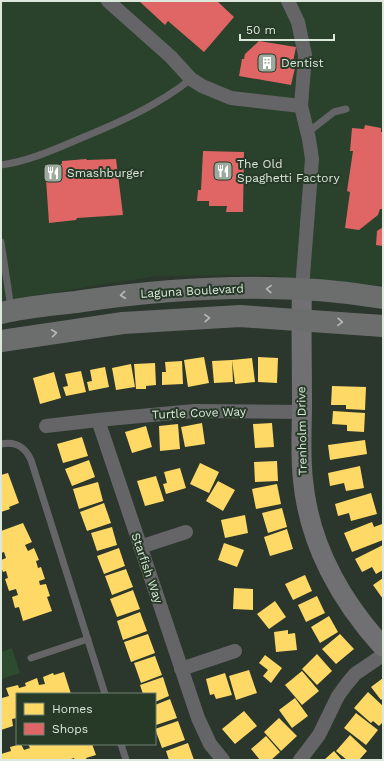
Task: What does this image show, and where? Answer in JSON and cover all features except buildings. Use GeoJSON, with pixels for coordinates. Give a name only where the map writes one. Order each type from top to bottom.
{"type":"FeatureCollection","features":[{"type":"Feature","properties":{"kind":"main road","name":"Laguna Boulevard"},"geometry":{"type":"LineString","coordinates":[[4,316],[119,296],[177,290],[235,288],[302,289],[352,293],[383,298]]}},
{"type":"Feature","properties":{"kind":"main road"},"geometry":{"type":"LineString","coordinates":[[1,341],[123,323],[240,316],[383,326]]}},
{"type":"Feature","properties":{"kind":"street"},"geometry":{"type":"LineString","coordinates":[[108,1],[171,57],[191,79],[212,91],[231,98],[301,106]]}},
{"type":"Feature","properties":{"kind":"street"},"geometry":{"type":"LineString","coordinates":[[288,1],[298,22],[305,55],[301,106],[312,159],[302,289]]}},
{"type":"Feature","properties":{"kind":"street","name":"Trenholm Drive"},"geometry":{"type":"LineString","coordinates":[[302,289],[301,450],[303,480],[316,540],[342,595],[364,626],[383,647]]}},
{"type":"Feature","properties":{"kind":"street","name":"Turtle Cove Way"},"geometry":{"type":"LineString","coordinates":[[98,420],[194,412],[302,412]]}},
{"type":"Feature","properties":{"kind":"street"},"geometry":{"type":"LineString","coordinates":[[46,426],[98,420]]}},
{"type":"Feature","properties":{"kind":"street","name":"Starfish Way"},"geometry":{"type":"LineString","coordinates":[[98,420],[203,732],[222,760]]}},
{"type":"Feature","properties":{"kind":"street"},"geometry":{"type":"LineString","coordinates":[[140,547],[186,532]]}},
{"type":"Feature","properties":{"kind":"street"},"geometry":{"type":"LineString","coordinates":[[181,669],[235,651]]}},
{"type":"Feature","properties":{"kind":"street"},"geometry":{"type":"LineString","coordinates":[[300,760],[319,735],[338,696],[346,685],[355,674],[383,655]]}},
{"type":"Feature","properties":{"kind":"lane"},"geometry":{"type":"LineString","coordinates":[[1,165],[25,161],[114,124],[176,90],[191,79]]}},
{"type":"Feature","properties":{"kind":"lane"},"geometry":{"type":"LineString","coordinates":[[307,133],[334,112],[346,109]]}},
{"type":"Feature","properties":{"kind":"lane"},"geometry":{"type":"LineString","coordinates":[[1,242],[4,316]]}},
{"type":"Feature","properties":{"kind":"lane"},"geometry":{"type":"LineString","coordinates":[[2,442],[20,446],[26,450],[31,460],[105,693]]}},
{"type":"Feature","properties":{"kind":"lane"},"geometry":{"type":"LineString","coordinates":[[31,658],[88,639]]}},
{"type":"Feature","properties":{"kind":"lane"},"geometry":{"type":"LineString","coordinates":[[121,745],[126,760]]}},
{"type":"Feature","properties":{"kind":"shaded area"},"geometry":{"type":"Polygon","coordinates":[[[1,1],[383,1],[383,286],[267,275],[157,276],[1,301],[1,1]]]}},
{"type":"Feature","properties":{"kind":"shaded area"},"geometry":{"type":"Polygon","coordinates":[[[12,648],[20,673],[1,679],[1,652],[12,648]]]}},
{"type":"Feature","properties":{"kind":"place","name":"Dentist"},"geometry":{"type":"Point","coordinates":[267,63]}},
{"type":"Feature","properties":{"kind":"place","name":"The Old Spaghetti Factory"},"geometry":{"type":"Point","coordinates":[223,171]}},
{"type":"Feature","properties":{"kind":"place","name":"Smashburger"},"geometry":{"type":"Point","coordinates":[53,173]}}]}
